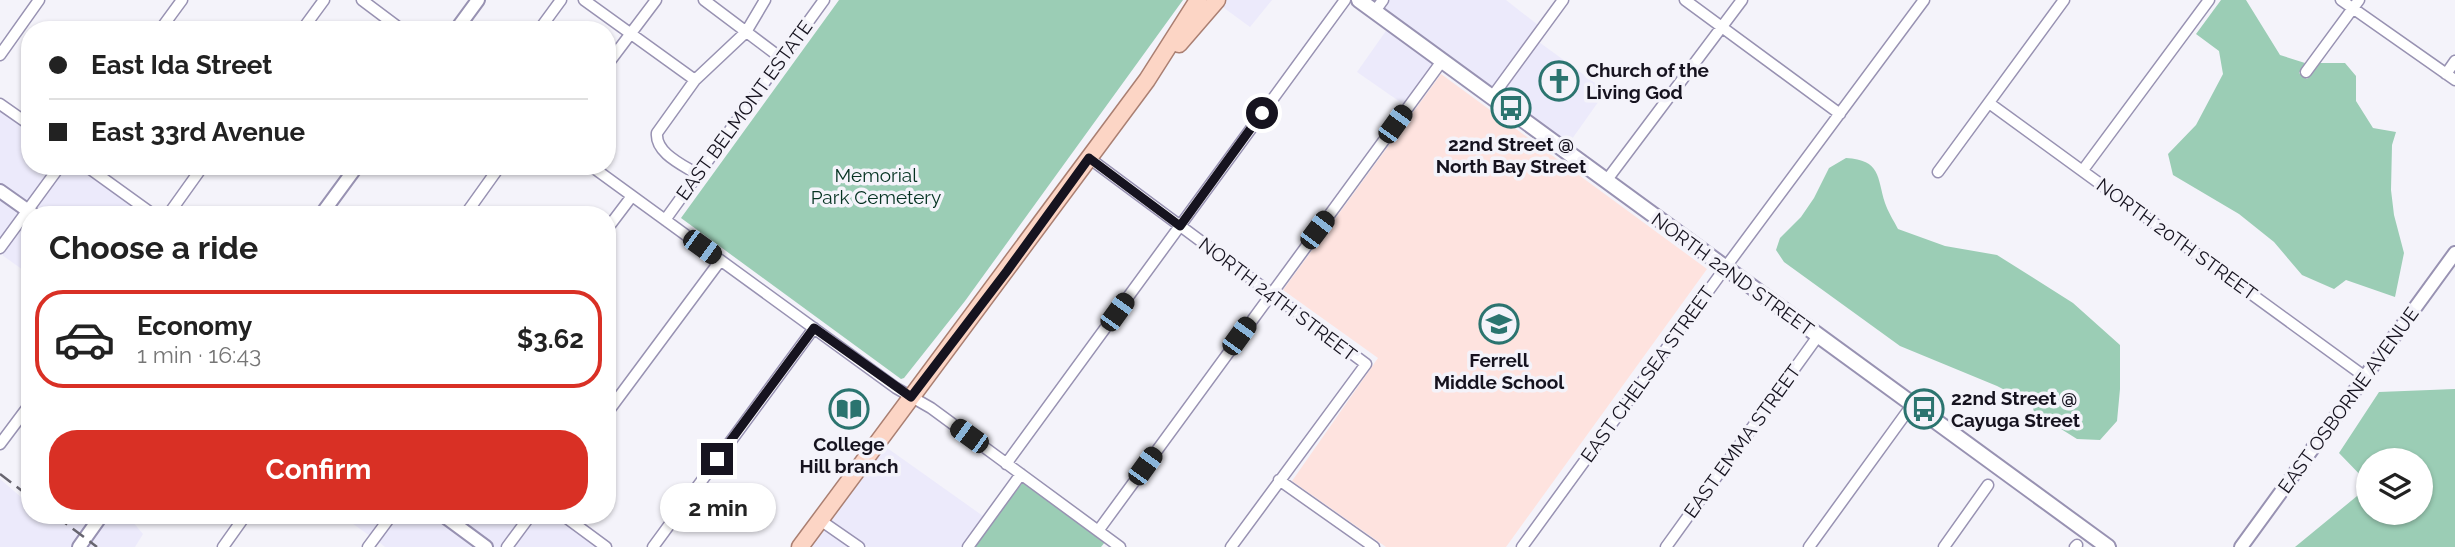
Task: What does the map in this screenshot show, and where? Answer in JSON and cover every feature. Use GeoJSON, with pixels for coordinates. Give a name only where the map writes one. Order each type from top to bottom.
{"type":"FeatureCollection","features":[{"type":"Feature","properties":{"kind":"main road"},"geometry":{"type":"LineString","coordinates":[[800,547],[1147,80],[1198,0]]}},
{"type":"Feature","properties":{"kind":"main road"},"geometry":{"type":"LineString","coordinates":[[1147,80],[1217,0]]}},
{"type":"Feature","properties":{"kind":"main road","name":"NORTH 22ND STREET"},"geometry":{"type":"LineString","coordinates":[[1359,0],[1379,6],[1441,61],[2108,547]]}},
{"type":"Feature","properties":{"kind":"street"},"geometry":{"type":"LineString","coordinates":[[24,21],[39,0]]}},
{"type":"Feature","properties":{"kind":"street"},"geometry":{"type":"LineString","coordinates":[[167,21],[182,0]]}},
{"type":"Feature","properties":{"kind":"street"},"geometry":{"type":"LineString","coordinates":[[309,21],[324,0]]}},
{"type":"Feature","properties":{"kind":"street"},"geometry":{"type":"LineString","coordinates":[[362,0],[390,21]]}},
{"type":"Feature","properties":{"kind":"street"},"geometry":{"type":"LineString","coordinates":[[463,21],[478,0]]}},
{"type":"Feature","properties":{"kind":"street"},"geometry":{"type":"LineString","coordinates":[[546,21],[561,0]]}},
{"type":"Feature","properties":{"kind":"street"},"geometry":{"type":"LineString","coordinates":[[584,0],[613,21]]}},
{"type":"Feature","properties":{"kind":"street"},"geometry":{"type":"LineString","coordinates":[[616,53],[656,0]]}},
{"type":"Feature","properties":{"kind":"street"},"geometry":{"type":"LineString","coordinates":[[704,0],[781,58]]}},
{"type":"Feature","properties":{"kind":"street"},"geometry":{"type":"LineString","coordinates":[[697,174],[663,150],[657,133],[695,80],[747,32],[765,0]]}},
{"type":"Feature","properties":{"kind":"street","name":"EAST BELMONT ESTATE"},"geometry":{"type":"LineString","coordinates":[[665,220],[824,0]]}},
{"type":"Feature","properties":{"kind":"street"},"geometry":{"type":"LineString","coordinates":[[1006,464],[1345,0]]}},
{"type":"Feature","properties":{"kind":"street"},"geometry":{"type":"LineString","coordinates":[[1492,97],[1563,0]]}},
{"type":"Feature","properties":{"kind":"street"},"geometry":{"type":"LineString","coordinates":[[1685,0],[1840,114]]}},
{"type":"Feature","properties":{"kind":"street"},"geometry":{"type":"LineString","coordinates":[[1606,181],[1742,0]]}},
{"type":"Feature","properties":{"kind":"street","name":"EAST CHELSEA STREET"},"geometry":{"type":"LineString","coordinates":[[1522,547],[1924,0]]}},
{"type":"Feature","properties":{"kind":"street"},"geometry":{"type":"LineString","coordinates":[[1937,172],[2064,0]]}},
{"type":"Feature","properties":{"kind":"street"},"geometry":{"type":"LineString","coordinates":[[2083,170],[2209,0]]}},
{"type":"Feature","properties":{"kind":"street"},"geometry":{"type":"LineString","coordinates":[[2341,0],[2356,4],[2455,80]]}},
{"type":"Feature","properties":{"kind":"street"},"geometry":{"type":"LineString","coordinates":[[2306,72],[2356,4]]}},
{"type":"Feature","properties":{"kind":"street"},"geometry":{"type":"LineString","coordinates":[[616,23],[695,80]]}},
{"type":"Feature","properties":{"kind":"street"},"geometry":{"type":"LineString","coordinates":[[0,55],[21,25]]}},
{"type":"Feature","properties":{"kind":"street"},"geometry":{"type":"LineString","coordinates":[[1098,531],[1441,61]]}},
{"type":"Feature","properties":{"kind":"street"},"geometry":{"type":"LineString","coordinates":[[2446,74],[2455,61]]}},
{"type":"Feature","properties":{"kind":"street","name":"NORTH 20TH STREET"},"geometry":{"type":"LineString","coordinates":[[1989,103],[2364,376]]}},
{"type":"Feature","properties":{"kind":"street"},"geometry":{"type":"LineString","coordinates":[[0,104],[21,119]]}},
{"type":"Feature","properties":{"kind":"street","name":"NORTH 24TH STREET"},"geometry":{"type":"LineString","coordinates":[[1089,158],[1366,364],[1279,480]]}},
{"type":"Feature","properties":{"kind":"street"},"geometry":{"type":"LineString","coordinates":[[35,206],[54,175]]}},
{"type":"Feature","properties":{"kind":"street"},"geometry":{"type":"LineString","coordinates":[[98,175],[142,206]]}},
{"type":"Feature","properties":{"kind":"street"},"geometry":{"type":"LineString","coordinates":[[174,206],[197,175]]}},
{"type":"Feature","properties":{"kind":"street"},"geometry":{"type":"LineString","coordinates":[[328,206],[350,175]]}},
{"type":"Feature","properties":{"kind":"street"},"geometry":{"type":"LineString","coordinates":[[471,206],[494,175]]}},
{"type":"Feature","properties":{"kind":"street"},"geometry":{"type":"LineString","coordinates":[[603,175],[911,397],[931,408],[1120,547]]}},
{"type":"Feature","properties":{"kind":"street"},"geometry":{"type":"LineString","coordinates":[[0,191],[21,206]]}},
{"type":"Feature","properties":{"kind":"street"},"geometry":{"type":"LineString","coordinates":[[616,217],[632,196]]}},
{"type":"Feature","properties":{"kind":"street"},"geometry":{"type":"LineString","coordinates":[[0,248],[21,224]]}},
{"type":"Feature","properties":{"kind":"street","name":"EAST OSBORNE AVENUE"},"geometry":{"type":"LineString","coordinates":[[2241,547],[2455,253]]}},
{"type":"Feature","properties":{"kind":"street"},"geometry":{"type":"LineString","coordinates":[[616,401],[720,261]]}},
{"type":"Feature","properties":{"kind":"street"},"geometry":{"type":"LineString","coordinates":[[653,547],[814,328]]}},
{"type":"Feature","properties":{"kind":"street","name":"EAST EMMA STREET"},"geometry":{"type":"LineString","coordinates":[[1665,547],[1818,336]]}},
{"type":"Feature","properties":{"kind":"street"},"geometry":{"type":"LineString","coordinates":[[1809,547],[1912,405]]}},
{"type":"Feature","properties":{"kind":"street"},"geometry":{"type":"LineString","coordinates":[[0,444],[21,416]]}},
{"type":"Feature","properties":{"kind":"street"},"geometry":{"type":"LineString","coordinates":[[968,547],[1021,474]]}},
{"type":"Feature","properties":{"kind":"street"},"geometry":{"type":"LineString","coordinates":[[1231,547],[1279,480],[1374,547]]}},
{"type":"Feature","properties":{"kind":"street"},"geometry":{"type":"LineString","coordinates":[[1944,547],[1989,485]]}},
{"type":"Feature","properties":{"kind":"street"},"geometry":{"type":"LineString","coordinates":[[820,520],[859,547]]}},
{"type":"Feature","properties":{"kind":"street"},"geometry":{"type":"LineString","coordinates":[[79,547],[96,524]]}},
{"type":"Feature","properties":{"kind":"street"},"geometry":{"type":"LineString","coordinates":[[223,547],[240,524]]}},
{"type":"Feature","properties":{"kind":"street"},"geometry":{"type":"LineString","coordinates":[[368,547],[385,524]]}},
{"type":"Feature","properties":{"kind":"street"},"geometry":{"type":"LineString","coordinates":[[455,524],[486,547]]}},
{"type":"Feature","properties":{"kind":"street"},"geometry":{"type":"LineString","coordinates":[[507,547],[524,524]]}},
{"type":"Feature","properties":{"kind":"street"},"geometry":{"type":"LineString","coordinates":[[575,524],[606,547]]}},
{"type":"Feature","properties":{"kind":"shaded area"},"geometry":{"type":"Polygon","coordinates":[[[1224,0],[1272,0],[1250,27],[1220,5],[1224,0]]]}},
{"type":"Feature","properties":{"kind":"shaded area"},"geometry":{"type":"Polygon","coordinates":[[[1390,0],[1506,0],[1538,25],[1490,90],[1382,10],[1390,0]]]}},
{"type":"Feature","properties":{"kind":"shaded area"},"geometry":{"type":"Polygon","coordinates":[[[1388,28],[1434,62],[1403,104],[1357,72],[1388,28]]]}},
{"type":"Feature","properties":{"kind":"shaded area"},"geometry":{"type":"Polygon","coordinates":[[[1539,42],[1606,91],[1567,146],[1499,96],[1539,42]]]}},
{"type":"Feature","properties":{"kind":"shaded area","name":"Ferrell Middle School"},"geometry":{"type":"Polygon","coordinates":[[[1441,74],[1707,269],[1506,547],[1386,547],[1292,481],[1378,358],[1283,290],[1441,74]]]}},
{"type":"Feature","properties":{"kind":"shaded area"},"geometry":{"type":"Polygon","coordinates":[[[0,110],[21,125],[21,175],[47,175],[26,204],[0,184],[0,110]]]}},
{"type":"Feature","properties":{"kind":"shaded area"},"geometry":{"type":"Polygon","coordinates":[[[60,175],[89,175],[133,206],[38,206],[60,175]]]}},
{"type":"Feature","properties":{"kind":"shaded area"},"geometry":{"type":"Polygon","coordinates":[[[0,197],[20,212],[0,239],[0,197]]]}},
{"type":"Feature","properties":{"kind":"shaded area"},"geometry":{"type":"Polygon","coordinates":[[[21,229],[21,269],[2,255],[21,229]]]}},
{"type":"Feature","properties":{"kind":"shaded area"},"geometry":{"type":"Polygon","coordinates":[[[883,445],[983,516],[961,547],[868,547],[828,519],[883,445]]]}},
{"type":"Feature","properties":{"kind":"shaded area"},"geometry":{"type":"Polygon","coordinates":[[[0,479],[21,497],[21,524],[88,524],[72,547],[0,547],[0,479]]]}},
{"type":"Feature","properties":{"kind":"shaded area"},"geometry":{"type":"Polygon","coordinates":[[[102,524],[135,524],[143,534],[135,547],[86,547],[102,524]]]}},
{"type":"Feature","properties":{"kind":"shaded area"},"geometry":{"type":"Polygon","coordinates":[[[353,524],[378,524],[370,536],[353,524]]]}},
{"type":"Feature","properties":{"kind":"shaded area"},"geometry":{"type":"Polygon","coordinates":[[[392,524],[447,524],[477,547],[385,547],[379,542],[392,524]]]}},
{"type":"Feature","properties":{"kind":"shaded area"},"geometry":{"type":"Polygon","coordinates":[[[464,524],[517,524],[500,547],[494,547],[464,524]]]}},
{"type":"Feature","properties":{"kind":"shaded area"},"geometry":{"type":"Polygon","coordinates":[[[531,524],[567,524],[597,547],[514,547],[531,524]]]}},
{"type":"Feature","properties":{"kind":"shaded area"},"geometry":{"type":"Polygon","coordinates":[[[822,527],[851,547],[807,547],[822,527]]]}},
{"type":"Feature","properties":{"kind":"green space","name":"Memorial Park Cemetery"},"geometry":{"type":"Polygon","coordinates":[[[839,0],[1183,0],[965,301],[901,379],[681,218],[839,0]]]}},
{"type":"Feature","properties":{"kind":"green space"},"geometry":{"type":"Polygon","coordinates":[[[2221,0],[2246,0],[2280,55],[2305,63],[2299,73],[2307,79],[2319,63],[2345,63],[2356,76],[2356,101],[2373,128],[2396,132],[2392,145],[2391,190],[2394,215],[2404,253],[2395,297],[2346,280],[2334,289],[2302,275],[2274,242],[2239,214],[2173,175],[2168,154],[2196,125],[2223,74],[2219,51],[2196,34],[2221,0]]]}},
{"type":"Feature","properties":{"kind":"green space"},"geometry":{"type":"Polygon","coordinates":[[[1846,158],[1857,159],[1872,166],[1886,206],[1898,229],[1945,246],[1997,255],[2073,303],[2120,345],[2117,421],[2100,440],[2077,439],[2034,412],[2032,404],[1997,386],[1900,346],[1784,262],[1776,250],[1780,238],[1801,217],[1829,168],[1846,158]]]}},
{"type":"Feature","properties":{"kind":"green space"},"geometry":{"type":"Polygon","coordinates":[[[2455,389],[2455,547],[2295,547],[2356,497],[2356,525],[2433,525],[2433,448],[2356,448],[2356,471],[2339,453],[2379,392],[2455,389]]]}},
{"type":"Feature","properties":{"kind":"green space"},"geometry":{"type":"Polygon","coordinates":[[[1023,482],[1105,542],[1101,547],[974,547],[1023,482]]]}},
{"type":"Feature","properties":{"kind":"railway"},"geometry":{"type":"LineString","coordinates":[[0,474],[21,490]]}},
{"type":"Feature","properties":{"kind":"railway"},"geometry":{"type":"LineString","coordinates":[[67,524],[97,547]]}},
{"type":"Feature","properties":{"kind":"place","name":"Church of the Living God"},"geometry":{"type":"Point","coordinates":[1559,81]}},
{"type":"Feature","properties":{"kind":"place","name":"22nd Street @ North Bay Street"},"geometry":{"type":"Point","coordinates":[1511,108]}},
{"type":"Feature","properties":{"kind":"place","name":"Ferrell Middle School"},"geometry":{"type":"Point","coordinates":[1499,324]}},
{"type":"Feature","properties":{"kind":"place","name":"College Hill branch"},"geometry":{"type":"Point","coordinates":[849,409]}},
{"type":"Feature","properties":{"kind":"place","name":"22nd Street @ Cayuga Street"},"geometry":{"type":"Point","coordinates":[1924,409]}},
{"type":"Feature","properties":{"kind":"route"},"geometry":{"type":"LineString","coordinates":[[717,459],[814,328],[911,397],[1089,158],[1180,226],[1262,113]]}}]}
